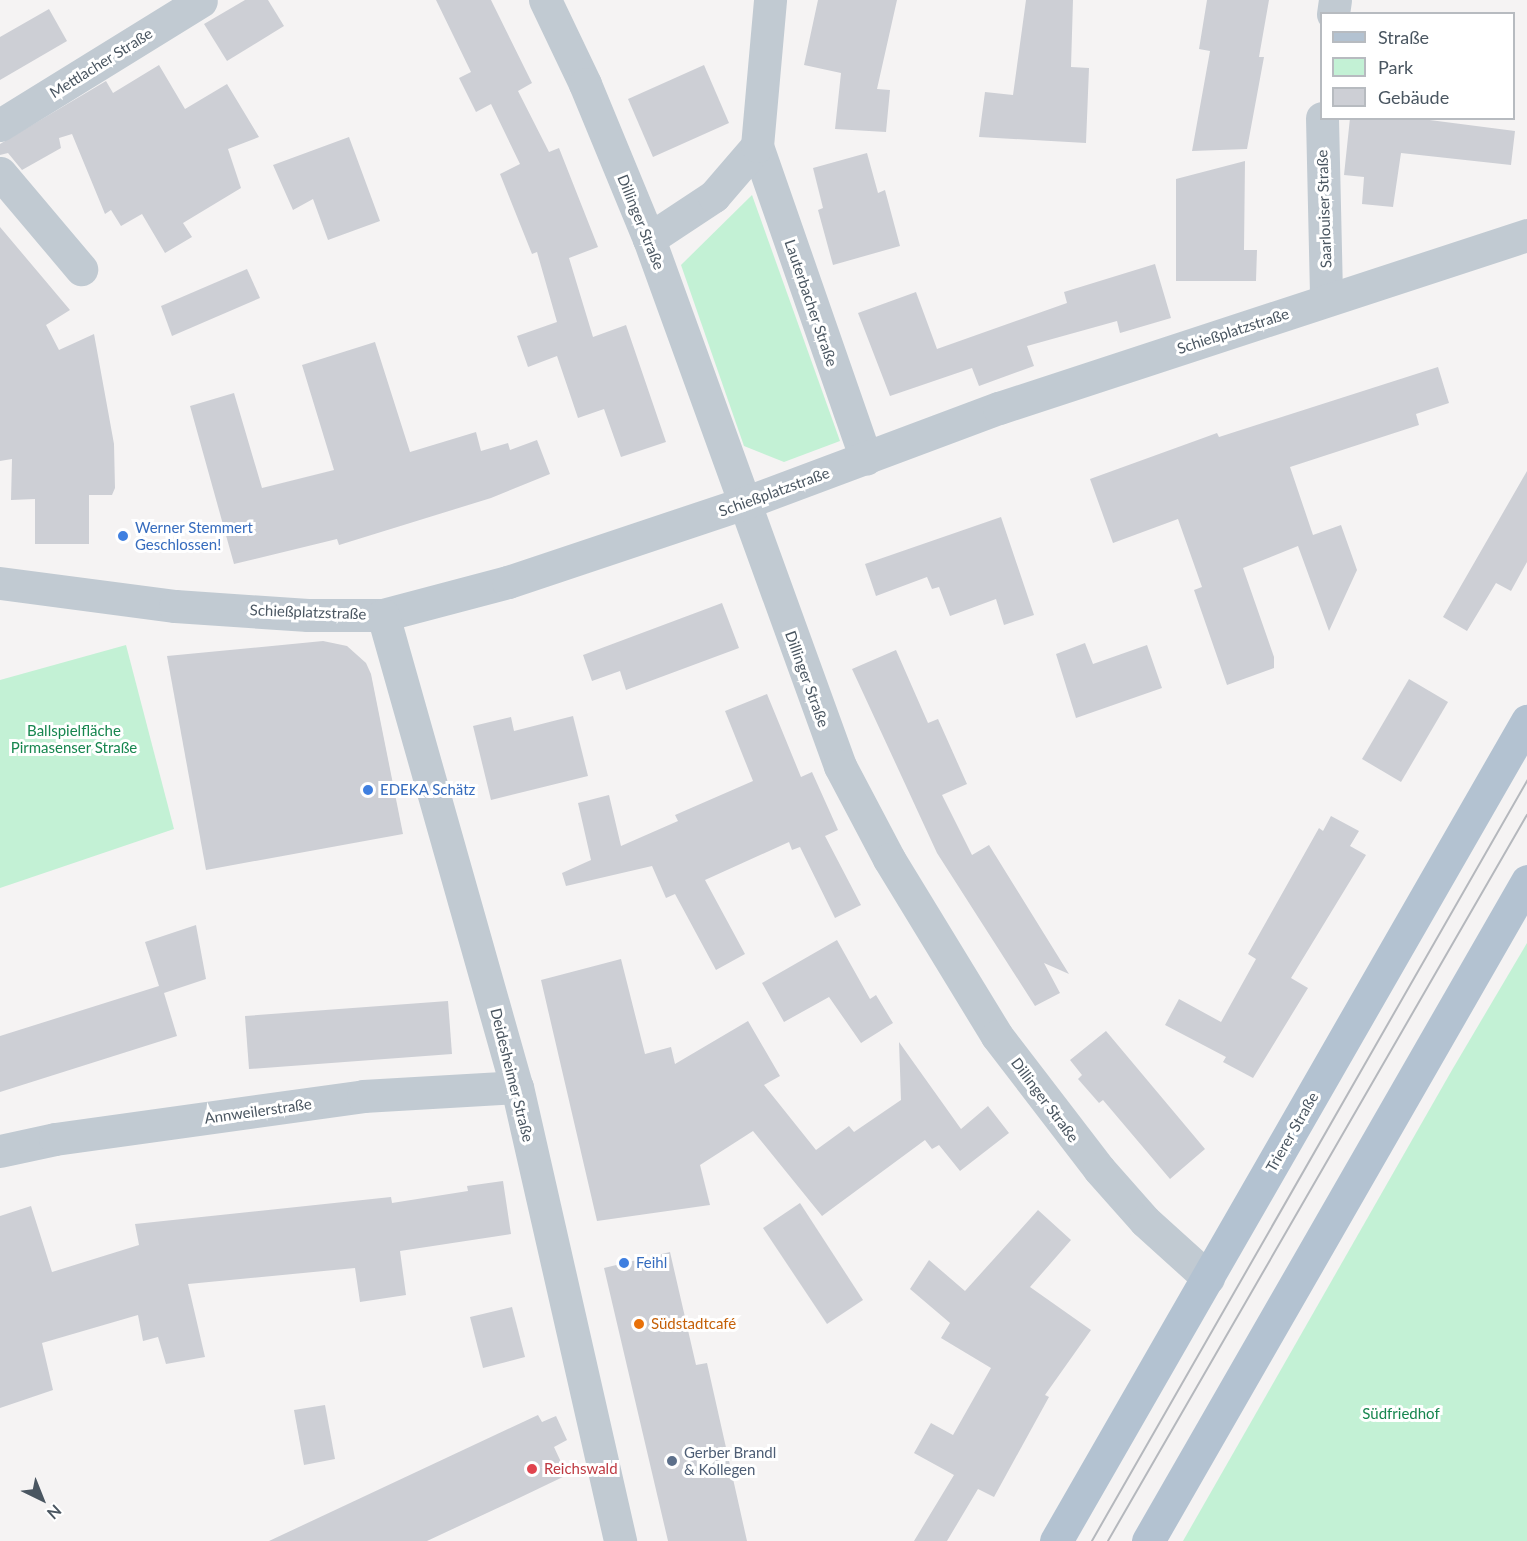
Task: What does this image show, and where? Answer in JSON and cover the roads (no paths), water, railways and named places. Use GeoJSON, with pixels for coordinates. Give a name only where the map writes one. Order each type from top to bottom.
{"type":"FeatureCollection","features":[{"type":"Feature","properties":{"kind":"main road","name":"Trierer Straße"},"geometry":{"type":"LineString","coordinates":[[1056,1541],[1527,722]]}},
{"type":"Feature","properties":{"kind":"main road"},"geometry":{"type":"LineString","coordinates":[[1148,1541],[1527,881]]}},
{"type":"Feature","properties":{"kind":"street","name":"Dillinger Straße"},"geometry":{"type":"LineString","coordinates":[[545,0],[585,84],[649,239],[747,502],[804,674],[840,766],[935,938],[997,1036],[1054,1115],[1144,1221],[1208,1278]]}},
{"type":"Feature","properties":{"kind":"street","name":"Lauterbacher Straße"},"geometry":{"type":"LineString","coordinates":[[770,0],[757,146],[866,459]]}},
{"type":"Feature","properties":{"kind":"street","name":"Mettlacher Straße"},"geometry":{"type":"LineString","coordinates":[[0,125],[201,1]]}},
{"type":"Feature","properties":{"kind":"street","name":"Saarlouiser Straße"},"geometry":{"type":"LineString","coordinates":[[1322,120],[1326,300]]}},
{"type":"Feature","properties":{"kind":"street"},"geometry":{"type":"LineString","coordinates":[[649,239],[714,196],[757,146]]}},
{"type":"Feature","properties":{"kind":"street"},"geometry":{"type":"LineString","coordinates":[[0,173],[81,269]]}},
{"type":"Feature","properties":{"kind":"street","name":"Schießplatzstraße"},"geometry":{"type":"LineString","coordinates":[[0,583],[176,606],[308,615],[383,615],[508,582],[747,502],[999,408],[1527,235]]}},
{"type":"Feature","properties":{"kind":"street","name":"Deidesheimer Straße"},"geometry":{"type":"LineString","coordinates":[[383,615],[517,1088],[620,1541]]}},
{"type":"Feature","properties":{"kind":"street","name":"Annweilerstraße"},"geometry":{"type":"LineString","coordinates":[[0,1151],[56,1139],[363,1096],[517,1088]]}},
{"type":"Feature","properties":{"kind":"tram line"},"geometry":{"type":"LineString","coordinates":[[1092,1541],[1527,781]]}},
{"type":"Feature","properties":{"kind":"tram line"},"geometry":{"type":"LineString","coordinates":[[1108,1541],[1527,815]]}},
{"type":"Feature","properties":{"kind":"place","name":"Werner Stemmert Geschlossen!"},"geometry":{"type":"Point","coordinates":[123,536]}},
{"type":"Feature","properties":{"kind":"place","name":"EDEKA Schätz"},"geometry":{"type":"Point","coordinates":[368,790]}},
{"type":"Feature","properties":{"kind":"place","name":"Feihl"},"geometry":{"type":"Point","coordinates":[624,1263]}},
{"type":"Feature","properties":{"kind":"place","name":"Südstadtcafé"},"geometry":{"type":"Point","coordinates":[639,1324]}},
{"type":"Feature","properties":{"kind":"place","name":"Gerber Brandl & Kollegen"},"geometry":{"type":"Point","coordinates":[672,1461]}},
{"type":"Feature","properties":{"kind":"place","name":"Reichswald"},"geometry":{"type":"Point","coordinates":[532,1469]}},
{"type":"Feature","properties":{"kind":"park label","name":"Ballspielfläche Pirmasenser Straße"},"geometry":{"type":"Point","coordinates":[74,738]}},
{"type":"Feature","properties":{"kind":"park label","name":"Südfriedhof"},"geometry":{"type":"Point","coordinates":[1401,1414]}}]}
